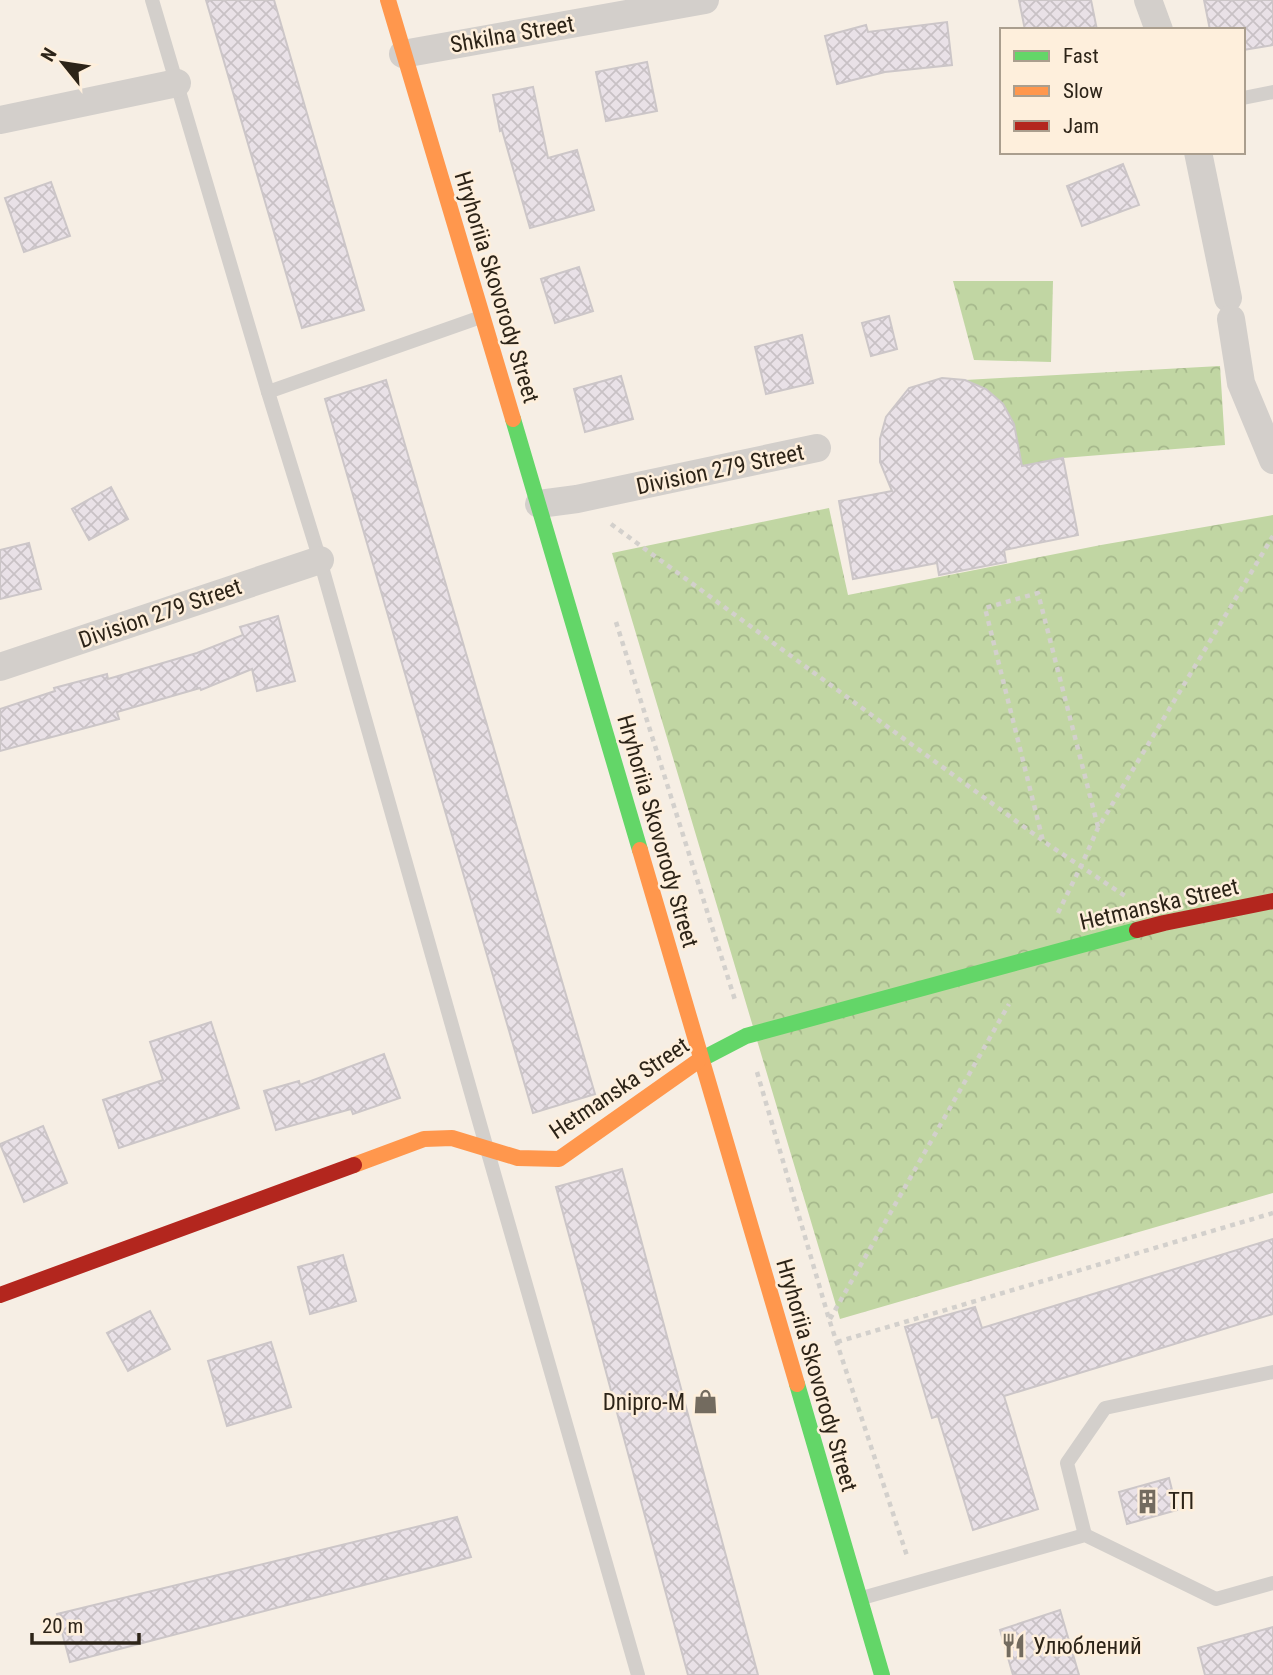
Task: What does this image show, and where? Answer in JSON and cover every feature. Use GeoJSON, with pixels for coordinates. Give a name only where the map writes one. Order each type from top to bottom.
{"type":"FeatureCollection","features":[{"type":"Feature","properties":{"kind":"street","name":"Hryhoriia Skovorody Street"},"geometry":{"type":"LineString","coordinates":[[388,0],[402,54],[540,504],[881,1675]]}},
{"type":"Feature","properties":{"kind":"street","name":"Shkilna Street"},"geometry":{"type":"LineString","coordinates":[[402,54],[705,0]]}},
{"type":"Feature","properties":{"kind":"street"},"geometry":{"type":"LineString","coordinates":[[1148,0],[1158,28]]}},
{"type":"Feature","properties":{"kind":"street"},"geometry":{"type":"LineString","coordinates":[[0,120],[177,83]]}},
{"type":"Feature","properties":{"kind":"street"},"geometry":{"type":"LineString","coordinates":[[1198,154],[1241,383],[1273,460]]}},
{"type":"Feature","properties":{"kind":"street","name":"Division 279 Street"},"geometry":{"type":"LineString","coordinates":[[540,504],[577,499],[817,448]]}},
{"type":"Feature","properties":{"kind":"street","name":"Division 279 Street"},"geometry":{"type":"LineString","coordinates":[[0,667],[320,560]]}},
{"type":"Feature","properties":{"kind":"street","name":"Hetmanska Street"},"geometry":{"type":"LineString","coordinates":[[0,1295],[424,1139],[452,1138],[518,1158],[559,1158],[701,1059],[746,1036],[1164,923],[1273,901]]}},
{"type":"Feature","properties":{"kind":"lane"},"geometry":{"type":"LineString","coordinates":[[152,0],[320,560],[638,1675]]}},
{"type":"Feature","properties":{"kind":"lane"},"geometry":{"type":"LineString","coordinates":[[1245,98],[1273,92]]}},
{"type":"Feature","properties":{"kind":"lane"},"geometry":{"type":"LineString","coordinates":[[268,392],[482,317]]}},
{"type":"Feature","properties":{"kind":"lane"},"geometry":{"type":"LineString","coordinates":[[1085,1535],[1067,1463],[1105,1408],[1273,1372]]}},
{"type":"Feature","properties":{"kind":"lane"},"geometry":{"type":"LineString","coordinates":[[859,1598],[1085,1535],[1216,1599],[1273,1583]]}},
{"type":"Feature","properties":{"kind":"path"},"geometry":{"type":"LineString","coordinates":[[577,499],[1043,841],[1164,923]]}},
{"type":"Feature","properties":{"kind":"path"},"geometry":{"type":"LineString","coordinates":[[1043,841],[985,608],[1038,593],[1098,828]]}},
{"type":"Feature","properties":{"kind":"path"},"geometry":{"type":"LineString","coordinates":[[837,1342],[1273,1213]]}},
{"type":"Feature","properties":{"kind":"green space"},"geometry":{"type":"Polygon","coordinates":[[[953,281],[1053,281],[1051,362],[974,360],[953,281]]]}},
{"type":"Feature","properties":{"kind":"green space"},"geometry":{"type":"Polygon","coordinates":[[[1220,366],[1225,445],[1063,458],[1016,467],[1018,446],[1014,424],[1003,404],[965,380],[1220,366]]]}},
{"type":"Feature","properties":{"kind":"green space"},"geometry":{"type":"Polygon","coordinates":[[[829,508],[848,595],[1101,545],[1273,515],[1273,1193],[840,1319],[612,553],[829,508]]]}},
{"type":"Feature","properties":{"kind":"building"},"geometry":{"type":"Polygon","coordinates":[[[206,0],[274,0],[364,310],[302,328],[206,0]]]}},
{"type":"Feature","properties":{"kind":"building"},"geometry":{"type":"Polygon","coordinates":[[[1019,0],[1091,0],[1097,28],[1025,28],[1019,0]]]}},
{"type":"Feature","properties":{"kind":"building"},"geometry":{"type":"Polygon","coordinates":[[[1204,0],[1273,0],[1273,45],[1245,50],[1245,28],[1210,28],[1204,0]]]}},
{"type":"Feature","properties":{"kind":"building"},"geometry":{"type":"Polygon","coordinates":[[[947,22],[952,65],[885,72],[837,84],[825,36],[866,25],[868,32],[947,22]]]}},
{"type":"Feature","properties":{"kind":"building"},"geometry":{"type":"Polygon","coordinates":[[[647,62],[657,111],[606,121],[596,72],[647,62]]]}},
{"type":"Feature","properties":{"kind":"building"},"geometry":{"type":"Polygon","coordinates":[[[533,87],[548,158],[577,150],[594,210],[530,228],[502,130],[500,131],[493,95],[533,87]]]}},
{"type":"Feature","properties":{"kind":"building"},"geometry":{"type":"Polygon","coordinates":[[[1123,164],[1139,205],[1082,226],[1067,186],[1123,164]]]}},
{"type":"Feature","properties":{"kind":"building"},"geometry":{"type":"Polygon","coordinates":[[[51,182],[70,236],[24,252],[5,198],[51,182]]]}},
{"type":"Feature","properties":{"kind":"building"},"geometry":{"type":"Polygon","coordinates":[[[579,267],[593,311],[555,323],[541,279],[579,267]]]}},
{"type":"Feature","properties":{"kind":"building"},"geometry":{"type":"Polygon","coordinates":[[[889,316],[897,349],[871,356],[862,323],[889,316]]]}},
{"type":"Feature","properties":{"kind":"building"},"geometry":{"type":"Polygon","coordinates":[[[802,335],[813,383],[766,394],[755,347],[802,335]]]}},
{"type":"Feature","properties":{"kind":"building"},"geometry":{"type":"Polygon","coordinates":[[[621,376],[633,419],[585,432],[574,389],[621,376]]]}},
{"type":"Feature","properties":{"kind":"building"},"geometry":{"type":"Polygon","coordinates":[[[942,378],[965,380],[986,389],[1003,404],[1014,424],[1022,466],[1063,458],[1078,535],[1004,550],[1006,562],[939,575],[937,563],[853,579],[839,501],[892,491],[880,462],[880,439],[886,417],[909,388],[942,378]]]}},
{"type":"Feature","properties":{"kind":"building"},"geometry":{"type":"Polygon","coordinates":[[[386,380],[595,1094],[533,1113],[325,399],[386,380]]]}},
{"type":"Feature","properties":{"kind":"building"},"geometry":{"type":"Polygon","coordinates":[[[111,487],[128,519],[89,540],[72,509],[111,487]]]}},
{"type":"Feature","properties":{"kind":"building"},"geometry":{"type":"Polygon","coordinates":[[[29,543],[41,589],[0,599],[0,550],[29,543]]]}},
{"type":"Feature","properties":{"kind":"building"},"geometry":{"type":"Polygon","coordinates":[[[278,616],[295,681],[257,691],[252,669],[201,690],[200,688],[117,712],[119,719],[0,751],[0,709],[55,691],[54,688],[107,674],[108,679],[197,653],[243,635],[240,627],[278,616]]]}},
{"type":"Feature","properties":{"kind":"building"},"geometry":{"type":"Polygon","coordinates":[[[211,1022],[239,1108],[119,1148],[103,1100],[163,1080],[150,1042],[211,1022]]]}},
{"type":"Feature","properties":{"kind":"building"},"geometry":{"type":"Polygon","coordinates":[[[384,1054],[400,1098],[353,1114],[351,1109],[276,1130],[264,1091],[299,1081],[300,1085],[384,1054]]]}},
{"type":"Feature","properties":{"kind":"building"},"geometry":{"type":"Polygon","coordinates":[[[43,1126],[67,1183],[24,1202],[0,1144],[43,1126]]]}},
{"type":"Feature","properties":{"kind":"building"},"geometry":{"type":"Polygon","coordinates":[[[622,1169],[758,1675],[688,1675],[556,1187],[622,1169]]]}},
{"type":"Feature","properties":{"kind":"building"},"geometry":{"type":"Polygon","coordinates":[[[1273,1239],[1273,1314],[1004,1396],[1038,1509],[973,1530],[938,1416],[932,1418],[905,1327],[975,1307],[982,1328],[1273,1239]]]}},
{"type":"Feature","properties":{"kind":"building"},"geometry":{"type":"Polygon","coordinates":[[[343,1255],[356,1301],[310,1314],[298,1267],[343,1255]]]}},
{"type":"Feature","properties":{"kind":"building"},"geometry":{"type":"Polygon","coordinates":[[[150,1311],[170,1349],[128,1371],[107,1333],[150,1311]]]}},
{"type":"Feature","properties":{"kind":"building"},"geometry":{"type":"Polygon","coordinates":[[[271,1342],[291,1407],[227,1426],[208,1361],[271,1342]]]}},
{"type":"Feature","properties":{"kind":"building","name":"ТП"},"geometry":{"type":"Polygon","coordinates":[[[1169,1478],[1177,1510],[1127,1524],[1119,1492],[1169,1478]]]}},
{"type":"Feature","properties":{"kind":"building"},"geometry":{"type":"Polygon","coordinates":[[[457,1517],[471,1557],[70,1662],[57,1614],[457,1517]]]}},
{"type":"Feature","properties":{"kind":"building"},"geometry":{"type":"Polygon","coordinates":[[[1060,1610],[1079,1675],[1013,1675],[1000,1630],[1060,1610]]]}},
{"type":"Feature","properties":{"kind":"building"},"geometry":{"type":"Polygon","coordinates":[[[1273,1627],[1273,1675],[1205,1675],[1198,1648],[1273,1627]]]}},
{"type":"Feature","properties":{"kind":"traffic: fast"},"geometry":{"type":"LineString","coordinates":[[513,419],[640,850]]}},
{"type":"Feature","properties":{"kind":"traffic: fast"},"geometry":{"type":"LineString","coordinates":[[698,1061],[746,1036],[1137,930]]}},
{"type":"Feature","properties":{"kind":"traffic: fast"},"geometry":{"type":"LineString","coordinates":[[797,1384],[882,1675]]}},
{"type":"Feature","properties":{"kind":"traffic: slow"},"geometry":{"type":"LineString","coordinates":[[388,0],[513,419]]}},
{"type":"Feature","properties":{"kind":"traffic: slow"},"geometry":{"type":"LineString","coordinates":[[640,850],[797,1384]]}},
{"type":"Feature","properties":{"kind":"traffic: slow"},"geometry":{"type":"LineString","coordinates":[[354,1165],[424,1139],[452,1138],[518,1158],[559,1159],[698,1061]]}},
{"type":"Feature","properties":{"kind":"traffic: jam"},"geometry":{"type":"LineString","coordinates":[[1137,930],[1273,901]]}},
{"type":"Feature","properties":{"kind":"traffic: jam"},"geometry":{"type":"LineString","coordinates":[[0,1295],[354,1165]]}},
{"type":"Feature","properties":{"kind":"place","name":"Dnipro-M"},"geometry":{"type":"Point","coordinates":[705,1402]}},
{"type":"Feature","properties":{"kind":"place","name":"ТП"},"geometry":{"type":"Point","coordinates":[1148,1501]}},
{"type":"Feature","properties":{"kind":"place","name":"Улюблений"},"geometry":{"type":"Point","coordinates":[1013,1646]}}]}
